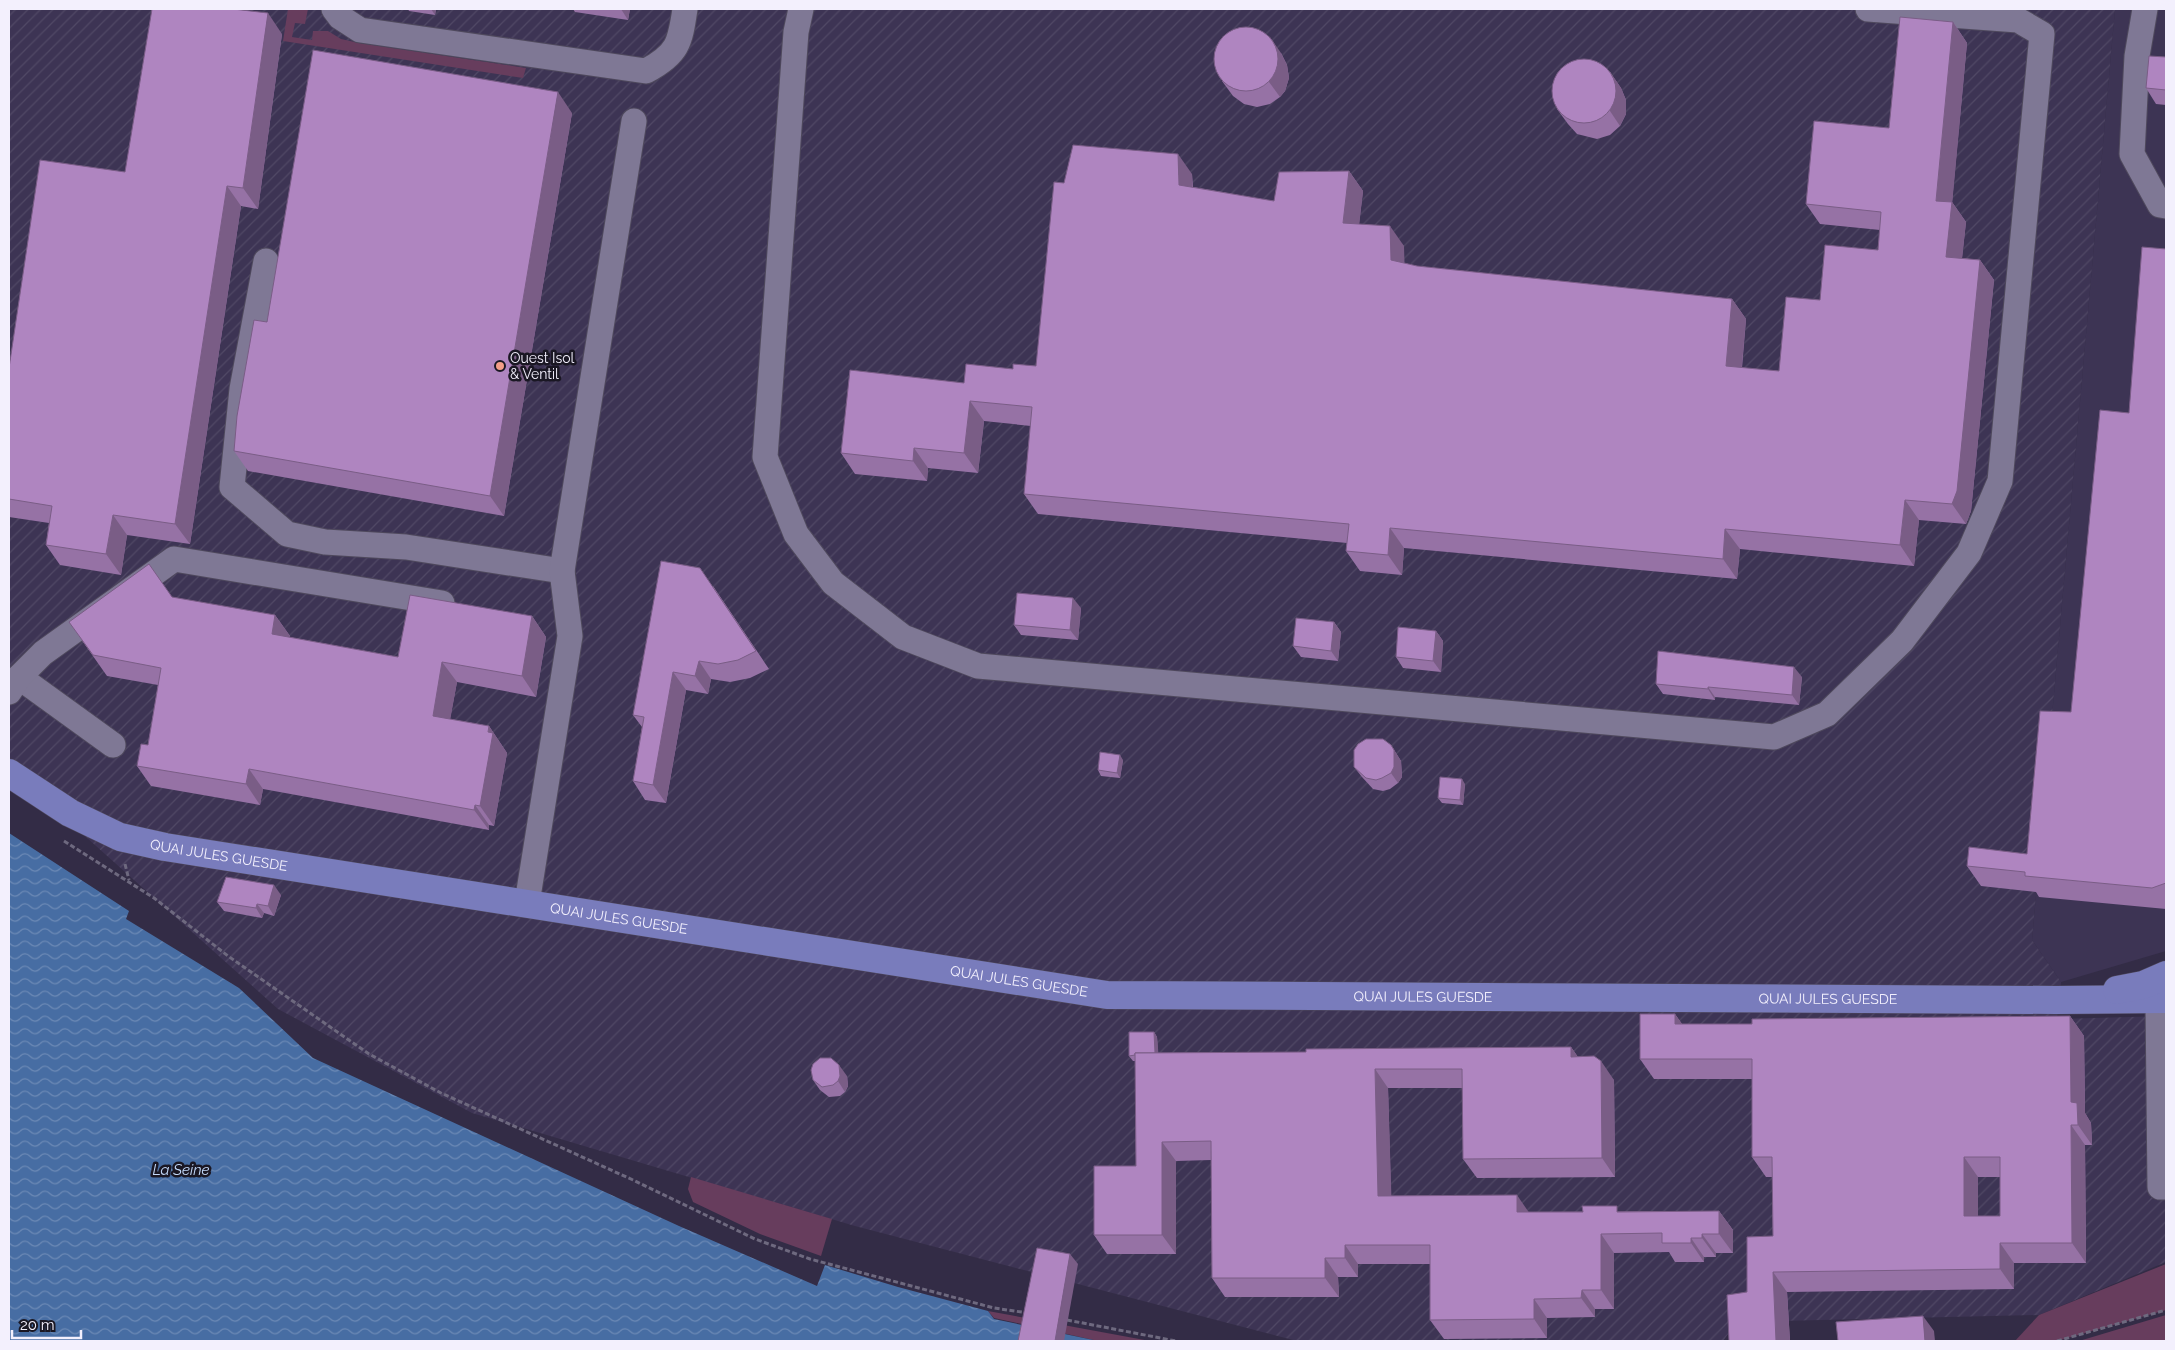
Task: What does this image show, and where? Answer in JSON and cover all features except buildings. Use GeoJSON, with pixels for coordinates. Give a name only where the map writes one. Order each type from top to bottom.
{"type":"FeatureCollection","features":[{"type":"Feature","properties":{"kind":"main road","name":"QUAI JULES GUESDE"},"geometry":{"type":"LineString","coordinates":[[9,773],[70,813],[120,837],[165,846],[1106,995],[2056,1000],[2164,992]]}},
{"type":"Feature","properties":{"kind":"lane"},"geometry":{"type":"LineString","coordinates":[[334,9],[340,17],[360,30],[646,71],[666,60],[680,38],[685,9]]}},
{"type":"Feature","properties":{"kind":"lane"},"geometry":{"type":"LineString","coordinates":[[800,9],[796,32],[764,457],[796,534],[833,583],[903,637],[978,666],[1774,737],[1827,714],[1902,641],[1969,553],[2000,481],[2042,34],[2018,20],[1868,9]]}},
{"type":"Feature","properties":{"kind":"lane"},"geometry":{"type":"LineString","coordinates":[[2145,9],[2136,56],[2132,154],[2160,205],[2166,206]]}},
{"type":"Feature","properties":{"kind":"lane"},"geometry":{"type":"LineString","coordinates":[[527,903],[570,636],[562,571],[634,121]]}},
{"type":"Feature","properties":{"kind":"lane"},"geometry":{"type":"LineString","coordinates":[[266,261],[242,389],[232,488],[287,534],[325,542],[406,547],[562,571]]}},
{"type":"Feature","properties":{"kind":"lane"},"geometry":{"type":"LineString","coordinates":[[112,745],[14,685],[42,653],[174,559],[469,607]]}},
{"type":"Feature","properties":{"kind":"lane"},"geometry":{"type":"LineString","coordinates":[[2164,992],[2160,1187],[2166,1187]]}},
{"type":"Feature","properties":{"kind":"path"},"geometry":{"type":"LineString","coordinates":[[63,840],[129,880],[228,956],[369,1054],[441,1093],[633,1180],[754,1239],[810,1259],[994,1308],[1034,1314]]}},
{"type":"Feature","properties":{"kind":"path"},"geometry":{"type":"LineString","coordinates":[[2057,1341],[2166,1310]]}},
{"type":"Feature","properties":{"kind":"path"},"geometry":{"type":"LineString","coordinates":[[1067,1320],[1176,1341]]}},
{"type":"Feature","properties":{"kind":"shaded area"},"geometry":{"type":"Polygon","coordinates":[[[9,9],[2115,9],[2032,940],[2061,982],[2057,1019],[2166,1016],[2166,1262],[2039,1315],[1737,1322],[1723,1341],[1297,1341],[855,1226],[472,1113],[278,1009],[86,837],[9,783],[9,9]]]}},
{"type":"Feature","properties":{"kind":"shaded area"},"geometry":{"type":"Polygon","coordinates":[[[288,9],[308,9],[305,24],[295,23],[292,37],[312,40],[313,31],[328,31],[341,39],[359,43],[526,68],[523,78],[283,41],[288,9]]]}},
{"type":"Feature","properties":{"kind":"shaded area"},"geometry":{"type":"Polygon","coordinates":[[[2115,9],[2166,9],[2166,951],[2061,982],[2032,940],[2115,9]]]}},
{"type":"Feature","properties":{"kind":"shaded area"},"geometry":{"type":"Polygon","coordinates":[[[691,1177],[832,1219],[821,1256],[760,1234],[693,1202],[688,1189],[691,1177]]]}},
{"type":"Feature","properties":{"kind":"shaded area"},"geometry":{"type":"Polygon","coordinates":[[[2166,1264],[2166,1310],[2057,1341],[2015,1341],[2039,1315],[2166,1264]]]}},
{"type":"Feature","properties":{"kind":"shaded area"},"geometry":{"type":"Polygon","coordinates":[[[988,1311],[1150,1341],[1098,1341],[994,1318],[988,1311]]]}},
{"type":"Feature","properties":{"kind":"shaded area"},"geometry":{"type":"Polygon","coordinates":[[[2166,1315],[2166,1341],[2079,1341],[2166,1315]]]}},
{"type":"Feature","properties":{"kind":"water","name":"La Seine"},"geometry":{"type":"Polygon","coordinates":[[[9,833],[129,911],[126,919],[239,988],[313,1058],[679,1226],[817,1286],[825,1265],[988,1311],[994,1319],[1098,1341],[9,1341],[9,833]]]}},
{"type":"Feature","properties":{"kind":"place","name":"Ouest Isol & Ventil"},"geometry":{"type":"Point","coordinates":[500,366]}}]}
